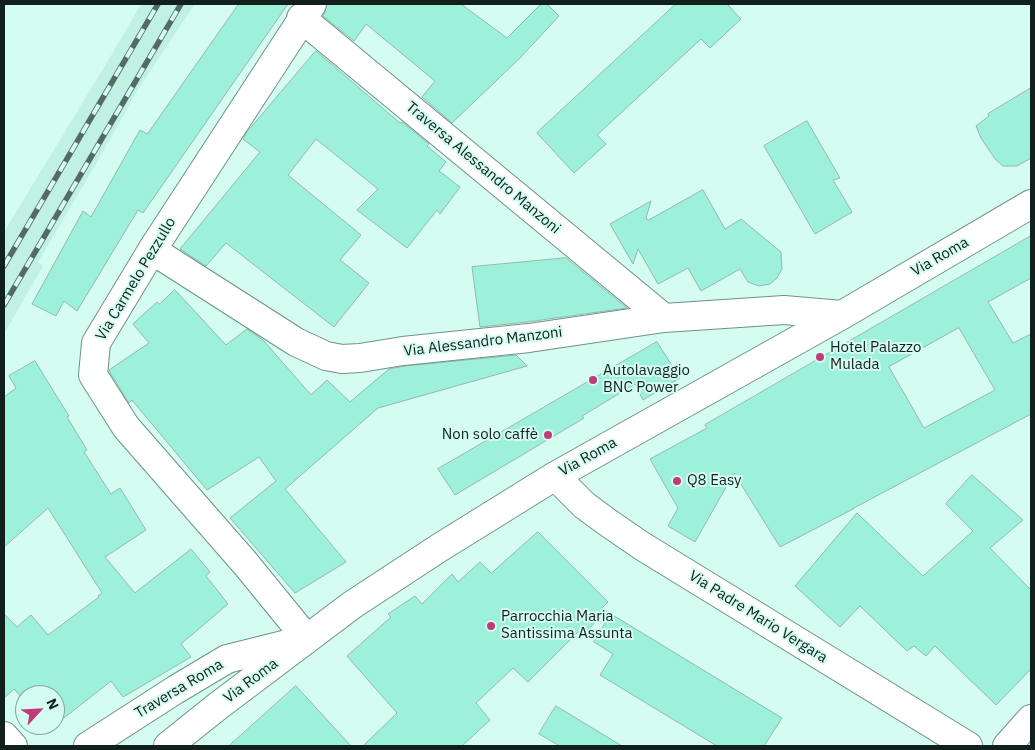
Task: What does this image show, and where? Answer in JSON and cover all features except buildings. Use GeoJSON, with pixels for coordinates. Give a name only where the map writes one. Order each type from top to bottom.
{"type":"FeatureCollection","features":[{"type":"Feature","properties":{"kind":"street","name":"Via Carmelo Pezzullo"},"geometry":{"type":"LineString","coordinates":[[306,11],[152,250],[96,343],[94,375],[126,427],[307,639]]}},
{"type":"Feature","properties":{"kind":"street","name":"Traversa Alessandro Manzoni"},"geometry":{"type":"LineString","coordinates":[[306,11],[664,318]]}},
{"type":"Feature","properties":{"kind":"street","name":"Via Roma"},"geometry":{"type":"LineString","coordinates":[[168,746],[352,605],[439,548],[555,476],[842,315],[1031,204]]}},
{"type":"Feature","properties":{"kind":"street","name":"Via Alessandro Manzoni"},"geometry":{"type":"LineString","coordinates":[[152,250],[296,342],[326,356],[342,359],[529,338],[664,318],[784,310],[842,315]]}},
{"type":"Feature","properties":{"kind":"street","name":"Via Padre Mario Vergara"},"geometry":{"type":"LineString","coordinates":[[555,476],[584,504],[642,546],[968,746]]}},
{"type":"Feature","properties":{"kind":"street","name":"Traversa Roma"},"geometry":{"type":"LineString","coordinates":[[88,746],[227,659],[307,639]]}},
{"type":"Feature","properties":{"kind":"street"},"geometry":{"type":"LineString","coordinates":[[1007,746],[1031,719]]}},
{"type":"Feature","properties":{"kind":"street"},"geometry":{"type":"LineString","coordinates":[[4,736],[13,746]]}},
{"type":"Feature","properties":{"kind":"shaded area"},"geometry":{"type":"Polygon","coordinates":[[[141,4],[195,4],[137,91],[38,262],[43,266],[4,334],[4,232],[141,4]]]}},
{"type":"Feature","properties":{"kind":"railway"},"geometry":{"type":"LineString","coordinates":[[4,266],[158,4]]}},
{"type":"Feature","properties":{"kind":"railway"},"geometry":{"type":"LineString","coordinates":[[4,305],[181,4]]}},
{"type":"Feature","properties":{"kind":"place","name":"Hotel Palazzo Mulada"},"geometry":{"type":"Point","coordinates":[820,357]}},
{"type":"Feature","properties":{"kind":"place","name":"Autolavaggio BNC Power"},"geometry":{"type":"Point","coordinates":[593,380]}},
{"type":"Feature","properties":{"kind":"place","name":"Non solo caffè"},"geometry":{"type":"Point","coordinates":[548,435]}},
{"type":"Feature","properties":{"kind":"place","name":"Q8 Easy"},"geometry":{"type":"Point","coordinates":[677,481]}},
{"type":"Feature","properties":{"kind":"place","name":"Parrocchia Maria Santissima Assunta"},"geometry":{"type":"Point","coordinates":[491,626]}}]}
